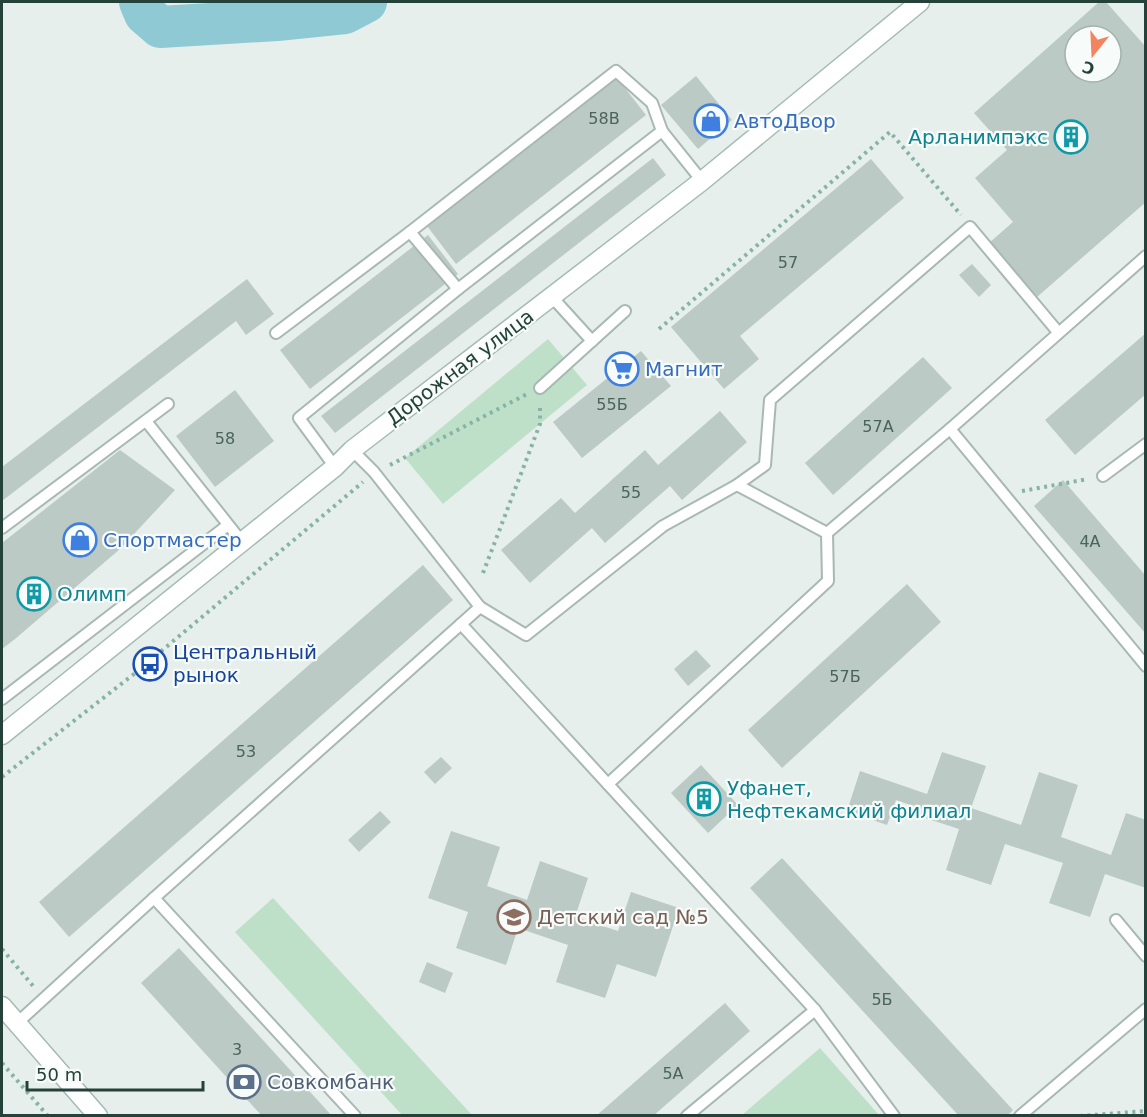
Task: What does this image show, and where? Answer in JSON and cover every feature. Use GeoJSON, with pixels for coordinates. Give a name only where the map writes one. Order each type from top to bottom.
{"type":"FeatureCollection","features":[{"type":"Feature","properties":{"kind":"main road","name":"Дорожная улица"},"geometry":{"type":"LineString","coordinates":[[2,735],[335,467],[352,450],[702,182],[920,2]]}},
{"type":"Feature","properties":{"kind":"main road"},"geometry":{"type":"LineString","coordinates":[[2,1006],[98,1116]]}},
{"type":"Feature","properties":{"kind":"lane"},"geometry":{"type":"LineString","coordinates":[[276,333],[616,71],[652,103],[662,131],[702,182]]}},
{"type":"Feature","properties":{"kind":"lane"},"geometry":{"type":"LineString","coordinates":[[335,467],[299,418],[458,289],[662,131]]}},
{"type":"Feature","properties":{"kind":"lane"},"geometry":{"type":"LineString","coordinates":[[352,450],[374,472],[480,607],[526,635],[663,526],[737,485],[765,465],[770,400],[970,227],[1058,332]]}},
{"type":"Feature","properties":{"kind":"lane"},"geometry":{"type":"LineString","coordinates":[[410,232],[458,289]]}},
{"type":"Feature","properties":{"kind":"lane"},"geometry":{"type":"LineString","coordinates":[[827,533],[950,429],[1146,256]]}},
{"type":"Feature","properties":{"kind":"lane"},"geometry":{"type":"LineString","coordinates":[[552,297],[592,341]]}},
{"type":"Feature","properties":{"kind":"lane"},"geometry":{"type":"LineString","coordinates":[[540,388],[625,311]]}},
{"type":"Feature","properties":{"kind":"lane"},"geometry":{"type":"LineString","coordinates":[[2,528],[168,404]]}},
{"type":"Feature","properties":{"kind":"lane"},"geometry":{"type":"LineString","coordinates":[[146,421],[242,542]]}},
{"type":"Feature","properties":{"kind":"lane"},"geometry":{"type":"LineString","coordinates":[[950,429],[1146,666]]}},
{"type":"Feature","properties":{"kind":"lane"},"geometry":{"type":"LineString","coordinates":[[1103,476],[1146,444]]}},
{"type":"Feature","properties":{"kind":"lane"},"geometry":{"type":"LineString","coordinates":[[737,485],[827,533]]}},
{"type":"Feature","properties":{"kind":"lane"},"geometry":{"type":"LineString","coordinates":[[2,699],[228,525]]}},
{"type":"Feature","properties":{"kind":"lane"},"geometry":{"type":"LineString","coordinates":[[608,784],[828,581],[827,533]]}},
{"type":"Feature","properties":{"kind":"lane"},"geometry":{"type":"LineString","coordinates":[[16,1024],[480,607]]}},
{"type":"Feature","properties":{"kind":"lane"},"geometry":{"type":"LineString","coordinates":[[461,624],[814,1010],[894,1116]]}},
{"type":"Feature","properties":{"kind":"lane"},"geometry":{"type":"LineString","coordinates":[[154,898],[355,1116]]}},
{"type":"Feature","properties":{"kind":"lane"},"geometry":{"type":"LineString","coordinates":[[1116,920],[1146,956]]}},
{"type":"Feature","properties":{"kind":"lane"},"geometry":{"type":"LineString","coordinates":[[1020,1116],[1146,1009]]}},
{"type":"Feature","properties":{"kind":"lane"},"geometry":{"type":"LineString","coordinates":[[687,1116],[814,1010]]}},
{"type":"Feature","properties":{"kind":"path"},"geometry":{"type":"LineString","coordinates":[[659,329],[890,132],[970,227]]}},
{"type":"Feature","properties":{"kind":"path"},"geometry":{"type":"LineString","coordinates":[[2,777],[134,674],[374,472],[540,388],[540,424],[483,573]]}},
{"type":"Feature","properties":{"kind":"path"},"geometry":{"type":"LineString","coordinates":[[1003,494],[1103,476]]}},
{"type":"Feature","properties":{"kind":"path"},"geometry":{"type":"LineString","coordinates":[[2,948],[44,999]]}},
{"type":"Feature","properties":{"kind":"path"},"geometry":{"type":"LineString","coordinates":[[2,1063],[48,1116]]}},
{"type":"Feature","properties":{"kind":"path"},"geometry":{"type":"LineString","coordinates":[[1080,1116],[1146,1111]]}},
{"type":"Feature","properties":{"kind":"green space"},"geometry":{"type":"Polygon","coordinates":[[[548,339],[587,385],[443,504],[405,458],[548,339]]]}},
{"type":"Feature","properties":{"kind":"green space"},"geometry":{"type":"Polygon","coordinates":[[[273,898],[472,1115],[402,1115],[235,932],[273,898]]]}},
{"type":"Feature","properties":{"kind":"green space"},"geometry":{"type":"Polygon","coordinates":[[[820,1048],[879,1115],[742,1115],[820,1048]]]}},
{"type":"Feature","properties":{"kind":"building","name":"Арланимпэкс"},"geometry":{"type":"Polygon","coordinates":[[[1099,2],[1106,2],[1146,47],[1146,202],[1037,297],[989,243],[1013,222],[975,178],[1007,150],[974,113],[1063,34],[1063,84],[1123,84],[1123,24],[1074,24],[1099,2]]]}},
{"type":"Feature","properties":{"kind":"building"},"geometry":{"type":"Polygon","coordinates":[[[696,76],[732,120],[698,149],[661,105],[696,76]]]}},
{"type":"Feature","properties":{"kind":"building"},"geometry":{"type":"Polygon","coordinates":[[[617,78],[646,115],[456,264],[427,226],[617,78]]]}},
{"type":"Feature","properties":{"kind":"building"},"geometry":{"type":"Polygon","coordinates":[[[653,158],[666,175],[335,433],[321,416],[653,158]]]}},
{"type":"Feature","properties":{"kind":"building"},"geometry":{"type":"Polygon","coordinates":[[[871,159],[904,198],[740,336],[759,359],[724,389],[671,327],[871,159]]]}},
{"type":"Feature","properties":{"kind":"building"},"geometry":{"type":"Polygon","coordinates":[[[428,235],[458,274],[310,389],[280,350],[428,235]]]}},
{"type":"Feature","properties":{"kind":"building"},"geometry":{"type":"Polygon","coordinates":[[[972,264],[991,285],[979,297],[959,275],[972,264]]]}},
{"type":"Feature","properties":{"kind":"building"},"geometry":{"type":"Polygon","coordinates":[[[247,279],[274,314],[246,335],[236,321],[2,501],[2,467],[247,279]]]}},
{"type":"Feature","properties":{"kind":"building"},"geometry":{"type":"Polygon","coordinates":[[[1146,333],[1146,394],[1075,455],[1045,420],[1146,333]]]}},
{"type":"Feature","properties":{"kind":"building"},"geometry":{"type":"Polygon","coordinates":[[[641,351],[671,386],[582,458],[553,422],[641,351]]]}},
{"type":"Feature","properties":{"kind":"building"},"geometry":{"type":"Polygon","coordinates":[[[923,357],[952,388],[833,495],[805,463],[923,357]]]}},
{"type":"Feature","properties":{"kind":"building"},"geometry":{"type":"Polygon","coordinates":[[[235,390],[274,441],[215,487],[176,436],[235,390]]]}},
{"type":"Feature","properties":{"kind":"building"},"geometry":{"type":"Polygon","coordinates":[[[720,411],[747,442],[682,500],[670,486],[605,543],[592,528],[530,583],[501,550],[561,498],[575,513],[645,450],[658,465],[720,411]]]}},
{"type":"Feature","properties":{"kind":"building","name":"Олимп"},"geometry":{"type":"Polygon","coordinates":[[[120,450],[175,490],[120,549],[2,649],[2,543],[120,450]]]}},
{"type":"Feature","properties":{"kind":"building"},"geometry":{"type":"Polygon","coordinates":[[[1063,480],[1146,576],[1146,634],[1034,506],[1063,480]]]}},
{"type":"Feature","properties":{"kind":"building"},"geometry":{"type":"Polygon","coordinates":[[[423,565],[453,600],[69,937],[39,902],[423,565]]]}},
{"type":"Feature","properties":{"kind":"building"},"geometry":{"type":"Polygon","coordinates":[[[907,584],[941,622],[782,768],[748,730],[907,584]]]}},
{"type":"Feature","properties":{"kind":"building"},"geometry":{"type":"Polygon","coordinates":[[[696,650],[711,666],[688,686],[674,669],[696,650]]]}},
{"type":"Feature","properties":{"kind":"building"},"geometry":{"type":"Polygon","coordinates":[[[942,752],[986,766],[971,808],[1021,825],[1039,772],[1078,785],[1061,837],[1111,855],[1126,813],[1146,820],[1146,888],[1105,874],[1090,917],[1049,903],[1063,863],[1005,844],[991,885],[946,870],[959,829],[919,816],[922,809],[896,800],[887,825],[847,811],[860,771],[927,794],[942,752]]]}},
{"type":"Feature","properties":{"kind":"building"},"geometry":{"type":"Polygon","coordinates":[[[441,757],[452,768],[435,784],[424,772],[441,757]]]}},
{"type":"Feature","properties":{"kind":"building","name":"Уфанет, Нефтекамский филиал"},"geometry":{"type":"Polygon","coordinates":[[[701,765],[738,805],[708,833],[671,793],[701,765]]]}},
{"type":"Feature","properties":{"kind":"building"},"geometry":{"type":"Polygon","coordinates":[[[380,811],[391,822],[359,852],[348,840],[380,811]]]}},
{"type":"Feature","properties":{"kind":"building"},"geometry":{"type":"Polygon","coordinates":[[[451,831],[500,847],[487,886],[527,900],[540,861],[588,878],[575,917],[618,931],[631,892],[679,908],[656,977],[617,964],[605,998],[556,982],[568,945],[518,928],[506,965],[456,948],[468,912],[428,898],[451,831]]]}},
{"type":"Feature","properties":{"kind":"building"},"geometry":{"type":"Polygon","coordinates":[[[782,858],[1013,1110],[1007,1116],[959,1116],[750,888],[782,858]]]}},
{"type":"Feature","properties":{"kind":"building"},"geometry":{"type":"Polygon","coordinates":[[[179,948],[332,1116],[262,1116],[141,983],[179,948]]]}},
{"type":"Feature","properties":{"kind":"building"},"geometry":{"type":"Polygon","coordinates":[[[427,962],[453,973],[445,993],[419,982],[427,962]]]}},
{"type":"Feature","properties":{"kind":"building"},"geometry":{"type":"Polygon","coordinates":[[[725,1003],[750,1031],[653,1116],[596,1116],[725,1003]]]}},
{"type":"Feature","properties":{"kind":"waterway"},"geometry":{"type":"LineString","coordinates":[[140,2],[145,14],[160,27],[277,20],[345,13],[366,2]]}},
{"type":"Feature","properties":{"kind":"place","name":"АвтоДвор"},"geometry":{"type":"Point","coordinates":[711,121]}},
{"type":"Feature","properties":{"kind":"place","name":"Арланимпэкс"},"geometry":{"type":"Point","coordinates":[1071,137]}},
{"type":"Feature","properties":{"kind":"place","name":"Магнит"},"geometry":{"type":"Point","coordinates":[622,369]}},
{"type":"Feature","properties":{"kind":"place","name":"Спортмастер"},"geometry":{"type":"Point","coordinates":[80,540]}},
{"type":"Feature","properties":{"kind":"place","name":"Олимп"},"geometry":{"type":"Point","coordinates":[34,594]}},
{"type":"Feature","properties":{"kind":"place","name":"Центральный рынок"},"geometry":{"type":"Point","coordinates":[150,664]}},
{"type":"Feature","properties":{"kind":"place","name":"Уфанет, Нефтекамский филиал"},"geometry":{"type":"Point","coordinates":[704,799]}},
{"type":"Feature","properties":{"kind":"place","name":"Детский сад №5"},"geometry":{"type":"Point","coordinates":[514,917]}},
{"type":"Feature","properties":{"kind":"place","name":"Совкомбанк"},"geometry":{"type":"Point","coordinates":[244,1082]}}]}
